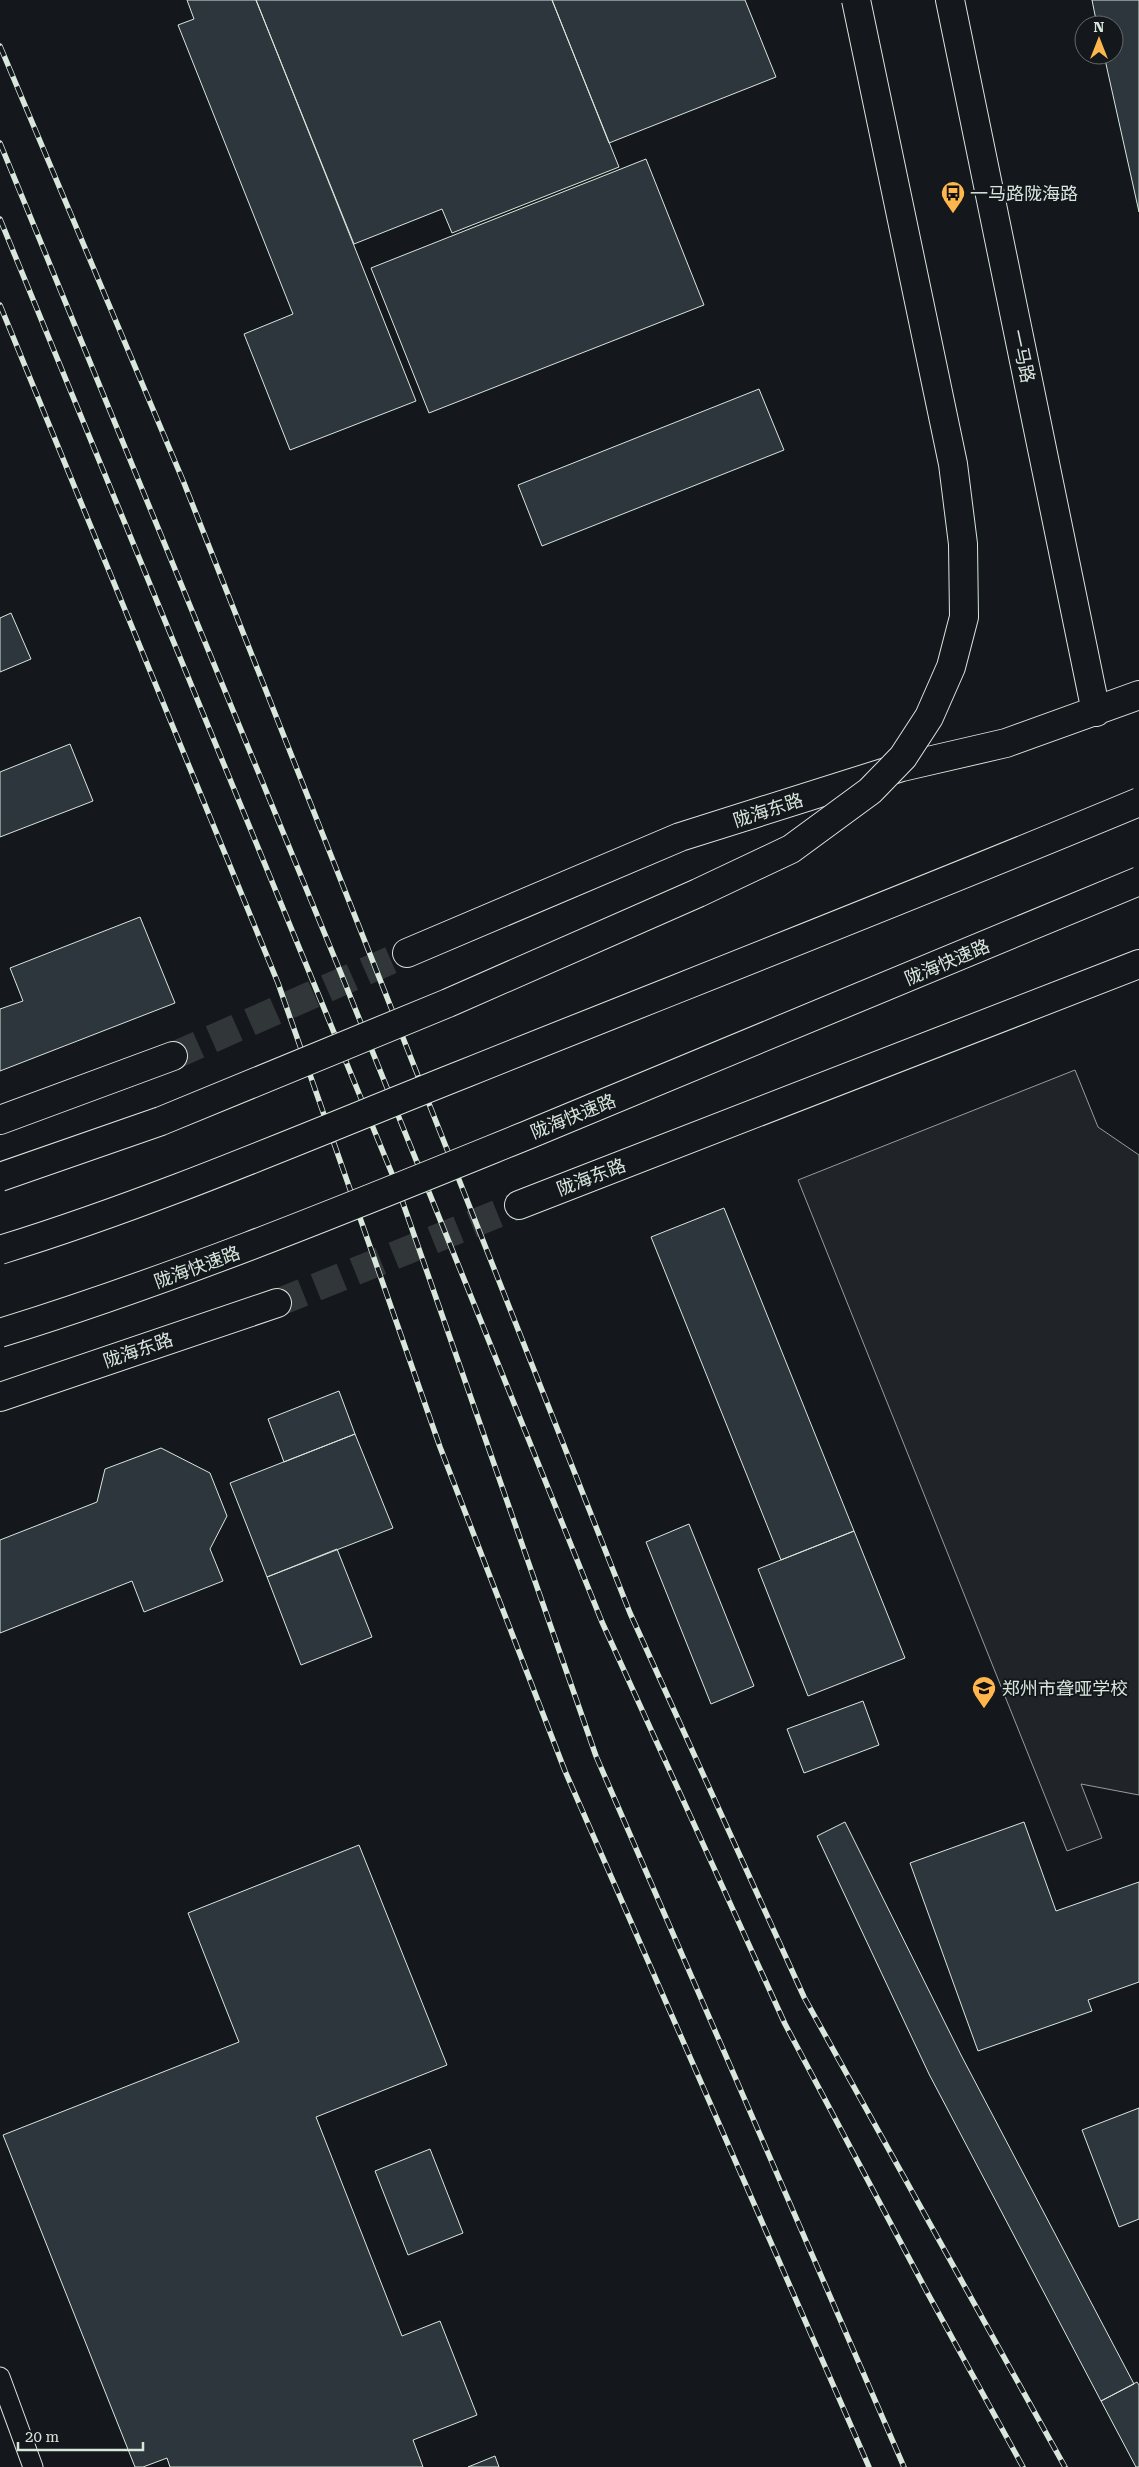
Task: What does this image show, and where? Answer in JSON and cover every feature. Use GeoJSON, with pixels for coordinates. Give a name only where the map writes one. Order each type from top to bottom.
{"type":"FeatureCollection","features":[{"type":"Feature","properties":{"kind":"main road"},"geometry":{"type":"LineString","coordinates":[[0,1177],[161,1121],[448,1004],[698,893],[791,848],[870,791],[903,757],[929,717],[951,667],[964,617],[963,544],[953,464],[856,0]]}},
{"type":"Feature","properties":{"kind":"main road","name":"一马路"},"geometry":{"type":"LineString","coordinates":[[950,0],[1096,712]]}},
{"type":"Feature","properties":{"kind":"main road","name":"陇海东路"},"geometry":{"type":"LineString","coordinates":[[407,953],[680,838],[902,767],[1006,743],[1139,695]]}},
{"type":"Feature","properties":{"kind":"main road"},"geometry":{"type":"LineString","coordinates":[[0,1250],[69,1228],[220,1171],[902,901],[1139,802]]}},
{"type":"Feature","properties":{"kind":"main road","name":"陇海快速路"},"geometry":{"type":"LineString","coordinates":[[0,1333],[104,1301],[269,1240],[832,1011],[1139,881]]}},
{"type":"Feature","properties":{"kind":"main road","name":"陇海东路"},"geometry":{"type":"LineString","coordinates":[[519,1205],[1139,964]]}},
{"type":"Feature","properties":{"kind":"main road"},"geometry":{"type":"LineString","coordinates":[[0,1120],[174,1056]]}},
{"type":"Feature","properties":{"kind":"main road","name":"陇海东路"},"geometry":{"type":"LineString","coordinates":[[0,1397],[277,1303]]}},
{"type":"Feature","properties":{"kind":"lane"},"geometry":{"type":"LineString","coordinates":[[0,2377],[33,2467]]}},
{"type":"Feature","properties":{"kind":"shaded area"},"geometry":{"type":"Polygon","coordinates":[[[1075,1070],[1098,1127],[1139,1155],[1139,1795],[1081,1784],[1102,1838],[1067,1851],[798,1180],[1075,1070]]]}},
{"type":"Feature","properties":{"kind":"building"},"geometry":{"type":"Polygon","coordinates":[[[187,0],[256,0],[416,401],[290,450],[244,334],[293,314],[178,25],[194,19],[187,0]]]}},
{"type":"Feature","properties":{"kind":"building"},"geometry":{"type":"Polygon","coordinates":[[[256,0],[552,0],[619,167],[452,233],[442,209],[354,244],[256,0]]]}},
{"type":"Feature","properties":{"kind":"building"},"geometry":{"type":"Polygon","coordinates":[[[552,0],[745,0],[776,77],[609,143],[552,0]]]}},
{"type":"Feature","properties":{"kind":"building"},"geometry":{"type":"Polygon","coordinates":[[[1092,0],[1139,0],[1139,212],[1106,65],[1124,65],[1124,15],[1095,15],[1092,0]]]}},
{"type":"Feature","properties":{"kind":"building"},"geometry":{"type":"Polygon","coordinates":[[[646,159],[704,305],[429,413],[371,268],[646,159]]]}},
{"type":"Feature","properties":{"kind":"building"},"geometry":{"type":"Polygon","coordinates":[[[759,389],[784,450],[542,546],[518,485],[759,389]]]}},
{"type":"Feature","properties":{"kind":"building"},"geometry":{"type":"Polygon","coordinates":[[[11,613],[31,659],[0,672],[0,618],[11,613]]]}},
{"type":"Feature","properties":{"kind":"building"},"geometry":{"type":"Polygon","coordinates":[[[70,744],[93,801],[0,837],[0,772],[70,744]]]}},
{"type":"Feature","properties":{"kind":"building"},"geometry":{"type":"Polygon","coordinates":[[[140,917],[175,1003],[0,1071],[0,1009],[23,1001],[10,968],[140,917]]]}},
{"type":"Feature","properties":{"kind":"building"},"geometry":{"type":"Polygon","coordinates":[[[724,1208],[854,1531],[781,1560],[651,1237],[724,1208]]]}},
{"type":"Feature","properties":{"kind":"building"},"geometry":{"type":"Polygon","coordinates":[[[339,1391],[355,1434],[284,1462],[268,1419],[339,1391]]]}},
{"type":"Feature","properties":{"kind":"building"},"geometry":{"type":"Polygon","coordinates":[[[355,1434],[393,1528],[267,1577],[230,1483],[355,1434]]]}},
{"type":"Feature","properties":{"kind":"building"},"geometry":{"type":"Polygon","coordinates":[[[161,1448],[210,1473],[227,1516],[210,1549],[223,1581],[144,1612],[132,1581],[0,1633],[0,1540],[97,1502],[105,1469],[161,1448]]]}},
{"type":"Feature","properties":{"kind":"building"},"geometry":{"type":"Polygon","coordinates":[[[689,1524],[754,1686],[711,1704],[646,1542],[689,1524]]]}},
{"type":"Feature","properties":{"kind":"building"},"geometry":{"type":"Polygon","coordinates":[[[854,1531],[905,1658],[808,1696],[758,1569],[854,1531]]]}},
{"type":"Feature","properties":{"kind":"building"},"geometry":{"type":"Polygon","coordinates":[[[337,1549],[372,1637],[301,1665],[267,1577],[337,1549]]]}},
{"type":"Feature","properties":{"kind":"building"},"geometry":{"type":"Polygon","coordinates":[[[863,1701],[879,1745],[804,1773],[787,1729],[863,1701]]]}},
{"type":"Feature","properties":{"kind":"building"},"geometry":{"type":"Polygon","coordinates":[[[845,1822],[961,2055],[1134,2384],[1101,2401],[929,2074],[817,1836],[845,1822]]]}},
{"type":"Feature","properties":{"kind":"building"},"geometry":{"type":"Polygon","coordinates":[[[1024,1822],[1056,1911],[1139,1882],[1139,1982],[1088,2000],[1092,2011],[978,2051],[910,1863],[1024,1822]]]}},
{"type":"Feature","properties":{"kind":"building"},"geometry":{"type":"Polygon","coordinates":[[[359,1845],[447,2065],[316,2117],[402,2336],[440,2321],[477,2415],[413,2440],[423,2467],[170,2467],[167,2458],[143,2467],[135,2467],[3,2135],[239,2042],[188,1913],[359,1845]]]}},
{"type":"Feature","properties":{"kind":"building"},"geometry":{"type":"Polygon","coordinates":[[[1139,2108],[1139,2219],[1119,2227],[1082,2130],[1139,2108]]]}},
{"type":"Feature","properties":{"kind":"building"},"geometry":{"type":"Polygon","coordinates":[[[430,2149],[463,2233],[408,2255],[375,2171],[430,2149]]]}},
{"type":"Feature","properties":{"kind":"building"},"geometry":{"type":"Polygon","coordinates":[[[1137,2382],[1139,2385],[1139,2467],[1136,2467],[1101,2401],[1137,2382]]]}},
{"type":"Feature","properties":{"kind":"building"},"geometry":{"type":"Polygon","coordinates":[[[495,2456],[499,2467],[468,2467],[495,2456]]]}},
{"type":"Feature","properties":{"kind":"tunnel"},"geometry":{"type":"LineString","coordinates":[[173,1056],[407,953]]}},
{"type":"Feature","properties":{"kind":"tunnel"},"geometry":{"type":"LineString","coordinates":[[277,1303],[519,1205]]}},
{"type":"Feature","properties":{"kind":"railway"},"geometry":{"type":"LineString","coordinates":[[0,46],[184,483],[630,1613],[804,1997],[1065,2467]]}},
{"type":"Feature","properties":{"kind":"railway"},"geometry":{"type":"LineString","coordinates":[[0,143],[340,971],[602,1622],[785,2024],[927,2292],[1023,2467]]}},
{"type":"Feature","properties":{"kind":"railway"},"geometry":{"type":"LineString","coordinates":[[0,219],[397,1186],[596,1756],[904,2467]]}},
{"type":"Feature","properties":{"kind":"railway"},"geometry":{"type":"LineString","coordinates":[[0,305],[278,983],[440,1447],[565,1771],[869,2467]]}},
{"type":"Feature","properties":{"kind":"place","name":"一马路陇海路"},"geometry":{"type":"Point","coordinates":[953,214]}},
{"type":"Feature","properties":{"kind":"place","name":"郑州市聋哑学校"},"geometry":{"type":"Point","coordinates":[984,1709]}}]}
